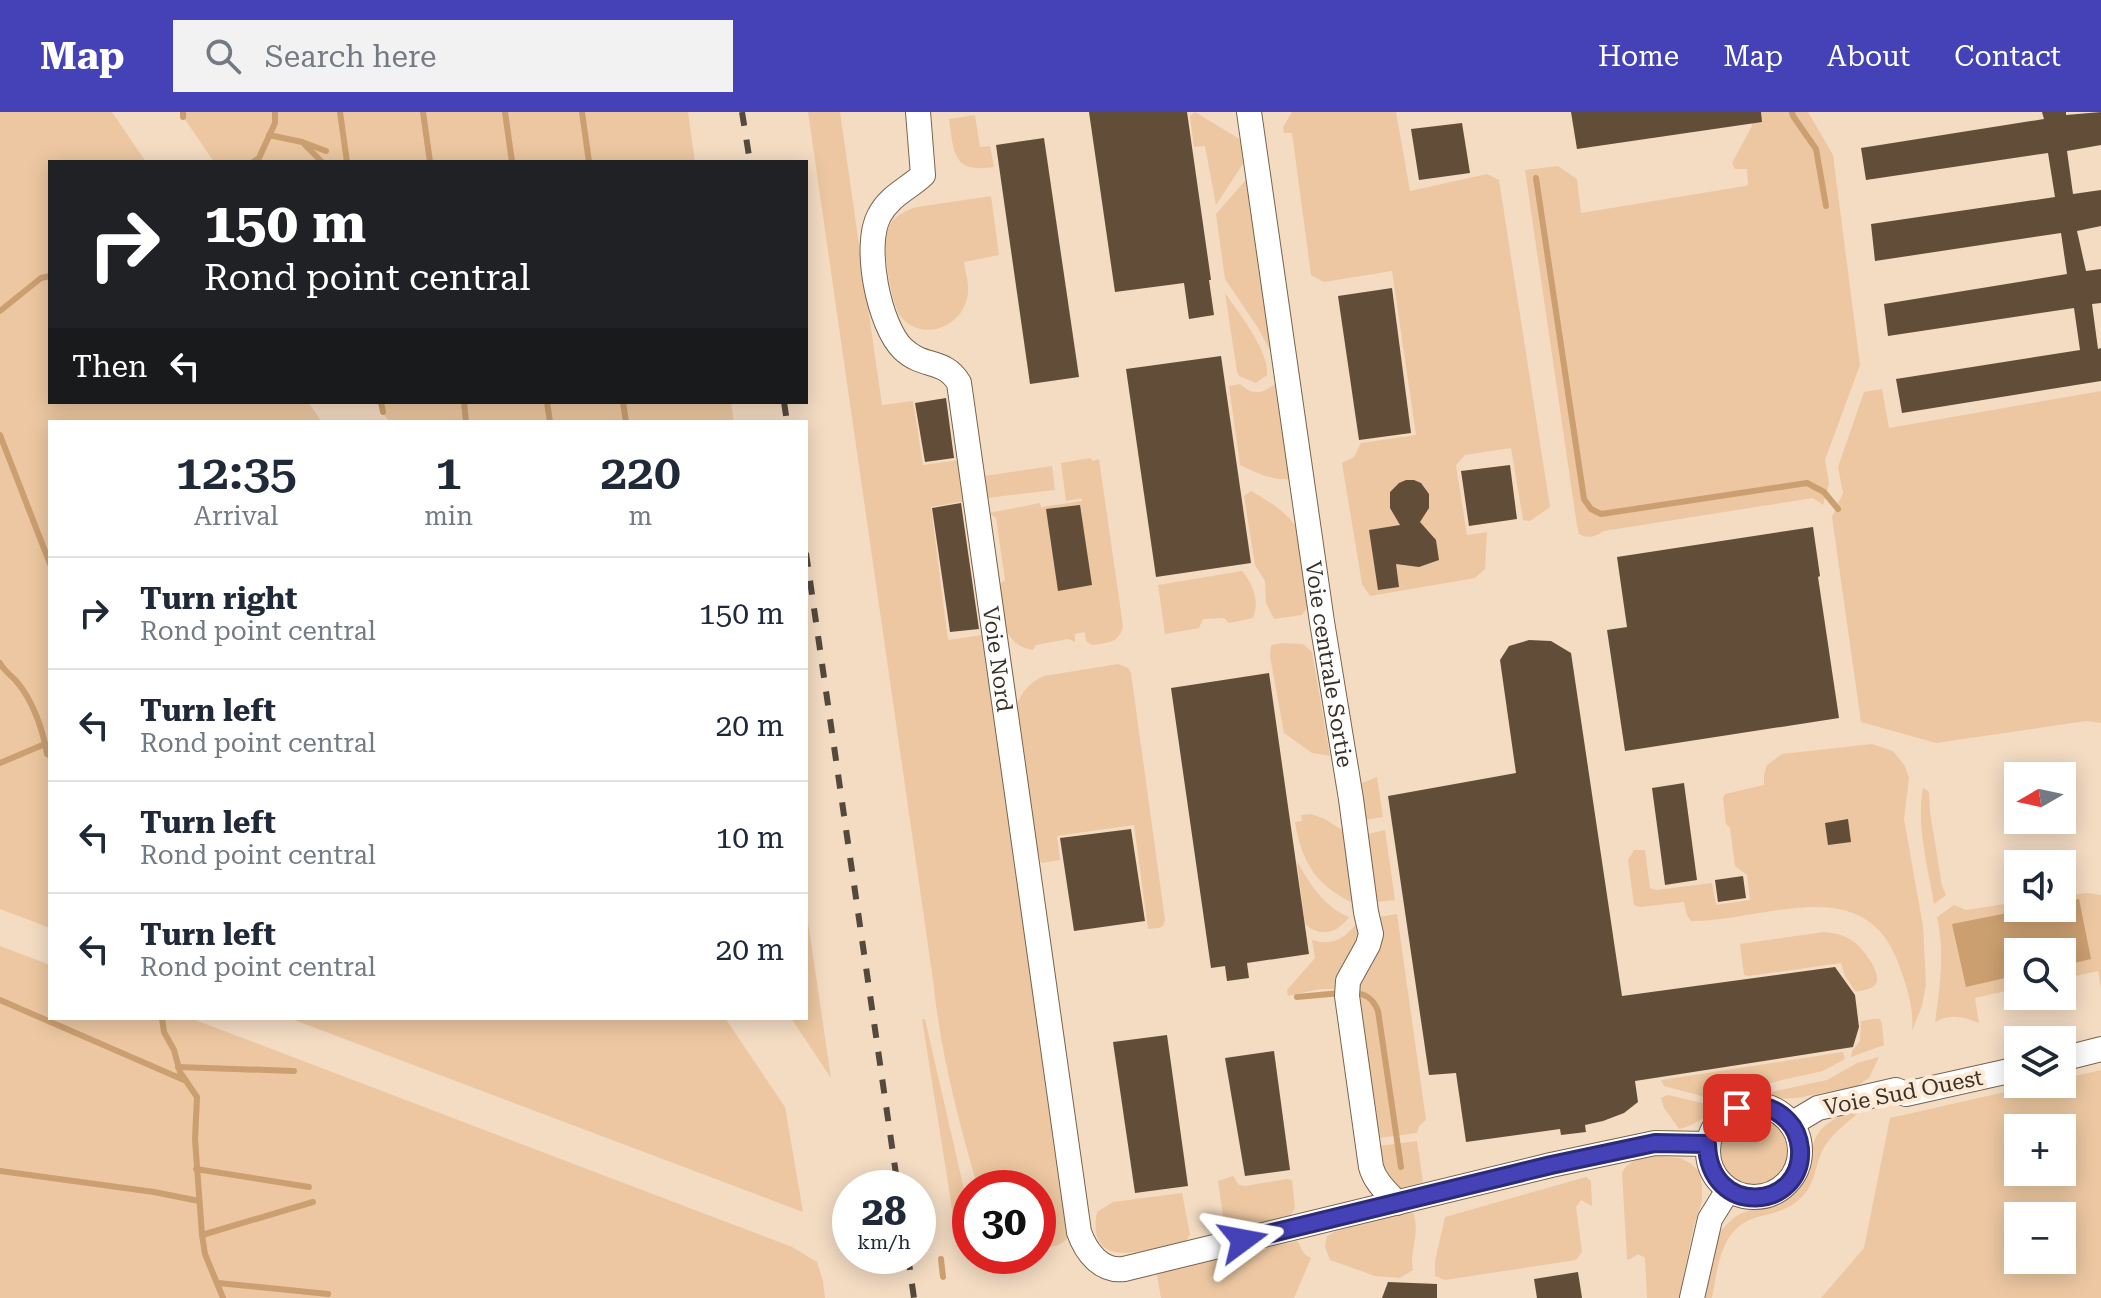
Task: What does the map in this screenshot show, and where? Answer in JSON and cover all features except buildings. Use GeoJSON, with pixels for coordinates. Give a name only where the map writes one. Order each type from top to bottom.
{"type":"FeatureCollection","features":[{"type":"Feature","properties":{"kind":"street","name":"Voie Nord"},"geometry":{"type":"LineString","coordinates":[[918,112],[923,175],[887,203],[877,218],[872,239],[879,301],[901,348],[914,358],[950,370],[959,383],[1079,1232],[1086,1249],[1096,1260],[1111,1268],[1124,1269],[1397,1203]]}},
{"type":"Feature","properties":{"kind":"street","name":"Voie centrale Sortie"},"geometry":{"type":"LineString","coordinates":[[1249,112],[1320,608],[1371,934],[1348,981],[1347,992],[1373,1176],[1397,1203]]}},
{"type":"Feature","properties":{"kind":"street"},"geometry":{"type":"LineString","coordinates":[[2076,1055],[2101,1049]]}},
{"type":"Feature","properties":{"kind":"street","name":"Voie Sud Ouest"},"geometry":{"type":"LineString","coordinates":[[1791,1124],[1818,1108],[1896,1090],[1906,1094],[2004,1072]]}},
{"type":"Feature","properties":{"kind":"street"},"geometry":{"type":"LineString","coordinates":[[1766,1106],[1780,1113],[1791,1124],[1800,1145],[1797,1168],[1783,1187],[1762,1197],[1751,1198],[1728,1190],[1718,1181],[1711,1169],[1707,1144],[1724,1116],[1737,1108],[1766,1106]]}},
{"type":"Feature","properties":{"kind":"street"},"geometry":{"type":"LineString","coordinates":[[1397,1203],[1655,1143],[1707,1144]]}},
{"type":"Feature","properties":{"kind":"street"},"geometry":{"type":"LineString","coordinates":[[1692,1298],[1710,1219],[1728,1190]]}},
{"type":"Feature","properties":{"kind":"shaded area"},"geometry":{"type":"Polygon","coordinates":[[[0,112],[112,112],[145,160],[48,160],[48,404],[309,404],[321,420],[48,420],[48,927],[0,909],[0,112]]]}},
{"type":"Feature","properties":{"kind":"shaded area"},"geometry":{"type":"Polygon","coordinates":[[[180,112],[688,112],[695,160],[213,160],[180,112]]]}},
{"type":"Feature","properties":{"kind":"shaded area"},"geometry":{"type":"Polygon","coordinates":[[[808,112],[840,112],[882,405],[913,401],[923,465],[959,460],[965,501],[931,507],[948,640],[982,635],[1069,1237],[1062,1243],[1056,1246],[1056,1170],[973,1170],[951,1085],[933,980],[808,112]]]}},
{"type":"Feature","properties":{"kind":"shaded area"},"geometry":{"type":"Polygon","coordinates":[[[1195,112],[1241,140],[1248,156],[1216,205],[1205,146],[1194,147],[1190,116],[1195,112]]]}},
{"type":"Feature","properties":{"kind":"shaded area"},"geometry":{"type":"Polygon","coordinates":[[[1292,112],[1396,112],[1410,191],[1487,174],[1499,180],[1550,507],[1530,521],[1523,520],[1511,448],[1465,455],[1456,465],[1467,535],[1487,532],[1485,569],[1475,578],[1370,596],[1362,584],[1342,463],[1354,457],[1361,443],[1416,435],[1392,271],[1324,282],[1311,275],[1292,133],[1284,133],[1283,127],[1292,112]]]}},
{"type":"Feature","properties":{"kind":"shaded area"},"geometry":{"type":"Polygon","coordinates":[[[1758,112],[1808,112],[1833,155],[1860,365],[1825,460],[1829,483],[1823,505],[1813,498],[1604,531],[1592,537],[1583,536],[1579,534],[1577,526],[1525,170],[1558,166],[1577,179],[1581,213],[1745,186],[1748,185],[1747,169],[1735,169],[1732,163],[1752,126],[1751,116],[1758,112]]]}},
{"type":"Feature","properties":{"kind":"shaded area"},"geometry":{"type":"Polygon","coordinates":[[[975,115],[980,147],[990,146],[994,167],[970,167],[963,164],[954,151],[949,119],[975,115]]]}},
{"type":"Feature","properties":{"kind":"shaded area"},"geometry":{"type":"Polygon","coordinates":[[[1251,174],[1279,367],[1258,328],[1225,279],[1216,214],[1251,174]]]}},
{"type":"Feature","properties":{"kind":"shaded area"},"geometry":{"type":"Polygon","coordinates":[[[991,196],[999,255],[964,262],[968,292],[960,314],[952,322],[932,330],[910,325],[897,310],[891,288],[886,260],[886,236],[890,224],[900,214],[917,207],[991,196]]]}},
{"type":"Feature","properties":{"kind":"shaded area"},"geometry":{"type":"Polygon","coordinates":[[[1225,293],[1264,355],[1267,375],[1256,383],[1239,376],[1237,372],[1225,293]]]}},
{"type":"Feature","properties":{"kind":"shaded area"},"geometry":{"type":"Polygon","coordinates":[[[1280,381],[1291,479],[1271,478],[1240,465],[1229,386],[1240,384],[1251,391],[1260,392],[1280,381]]]}},
{"type":"Feature","properties":{"kind":"shaded area"},"geometry":{"type":"Polygon","coordinates":[[[1882,389],[1889,428],[2101,391],[2101,723],[2086,721],[1936,743],[1861,722],[1832,517],[1843,493],[1838,467],[1864,392],[1882,389]]]}},
{"type":"Feature","properties":{"kind":"shaded area"},"geometry":{"type":"Polygon","coordinates":[[[377,404],[731,404],[734,420],[388,420],[377,404]]]}},
{"type":"Feature","properties":{"kind":"shaded area"},"geometry":{"type":"Polygon","coordinates":[[[1090,458],[1093,461],[1099,459],[1123,626],[1121,632],[1116,639],[1102,644],[1092,645],[1086,641],[1085,632],[1075,634],[1075,642],[1068,639],[1036,645],[1033,650],[1022,647],[1009,635],[1002,616],[998,586],[1005,580],[996,518],[989,513],[1040,503],[1041,507],[1082,501],[1081,498],[1066,501],[1061,463],[1090,458]]]}},
{"type":"Feature","properties":{"kind":"shaded area"},"geometry":{"type":"Polygon","coordinates":[[[1052,466],[1055,490],[987,498],[984,476],[1052,466]]]}},
{"type":"Feature","properties":{"kind":"shaded area"},"geometry":{"type":"Polygon","coordinates":[[[1251,491],[1287,516],[1302,538],[1311,602],[1302,615],[1274,619],[1266,603],[1265,581],[1255,565],[1244,496],[1251,491]]]}},
{"type":"Feature","properties":{"kind":"shaded area"},"geometry":{"type":"Polygon","coordinates":[[[1242,571],[1254,593],[1256,606],[1253,618],[1229,623],[1224,618],[1203,619],[1199,628],[1165,634],[1158,585],[1242,571]]]}},
{"type":"Feature","properties":{"kind":"shaded area"},"geometry":{"type":"Polygon","coordinates":[[[1303,644],[1312,652],[1330,756],[1312,753],[1284,733],[1270,656],[1271,645],[1303,644]]]}},
{"type":"Feature","properties":{"kind":"shaded area"},"geometry":{"type":"Polygon","coordinates":[[[1118,664],[1128,668],[1131,673],[1165,920],[1159,928],[1148,929],[1134,825],[1057,836],[1060,860],[1041,863],[1032,826],[1015,710],[1019,699],[1029,686],[1044,676],[1118,664]]]}},
{"type":"Feature","properties":{"kind":"shaded area"},"geometry":{"type":"Polygon","coordinates":[[[1872,744],[1893,751],[1905,766],[1909,778],[1904,819],[1923,926],[1926,985],[1912,1031],[1911,1006],[1899,965],[1883,935],[1862,917],[1837,909],[1810,907],[1691,921],[1684,902],[1634,905],[1628,860],[1634,850],[1645,850],[1650,888],[1656,890],[1712,883],[1716,905],[1750,900],[1747,875],[1735,866],[1730,828],[1726,824],[1725,794],[1764,785],[1767,765],[1782,754],[1872,744]]]}},
{"type":"Feature","properties":{"kind":"shaded area"},"geometry":{"type":"Polygon","coordinates":[[[1377,777],[1383,817],[1365,820],[1360,784],[1377,777]]]}},
{"type":"Feature","properties":{"kind":"shaded area"},"geometry":{"type":"Polygon","coordinates":[[[1923,788],[1929,792],[1942,886],[1946,895],[1934,904],[1922,831],[1923,788]]]}},
{"type":"Feature","properties":{"kind":"shaded area"},"geometry":{"type":"Polygon","coordinates":[[[1311,814],[1345,832],[1357,905],[1322,882],[1307,862],[1295,822],[1302,821],[1301,815],[1311,814]]]}},
{"type":"Feature","properties":{"kind":"shaded area"},"geometry":{"type":"Polygon","coordinates":[[[1385,830],[1395,900],[1377,902],[1368,834],[1385,830]]]}},
{"type":"Feature","properties":{"kind":"shaded area"},"geometry":{"type":"Polygon","coordinates":[[[1297,861],[1325,901],[1349,917],[1340,927],[1323,932],[1305,924],[1297,861]]]}},
{"type":"Feature","properties":{"kind":"shaded area"},"geometry":{"type":"Polygon","coordinates":[[[2076,894],[2101,895],[2101,989],[2098,971],[2076,976],[2076,938],[2004,938],[2004,991],[1975,998],[1979,1023],[1957,1017],[1935,1022],[1941,956],[1937,917],[1954,905],[1966,910],[2004,904],[2004,922],[2076,922],[2076,894]]]}},
{"type":"Feature","properties":{"kind":"shaded area"},"geometry":{"type":"Polygon","coordinates":[[[2079,899],[2091,959],[2076,963],[2076,938],[2004,938],[2004,978],[1966,987],[1952,924],[2004,914],[2004,922],[2076,922],[2076,900],[2079,899]]]}},
{"type":"Feature","properties":{"kind":"shaded area"},"geometry":{"type":"Polygon","coordinates":[[[1397,914],[1426,1120],[1417,1133],[1378,1138],[1356,997],[1379,917],[1397,914]]]}},
{"type":"Feature","properties":{"kind":"shaded area"},"geometry":{"type":"Polygon","coordinates":[[[1359,920],[1359,936],[1336,989],[1288,996],[1287,990],[1315,958],[1312,940],[1327,942],[1339,939],[1359,920]]]}},
{"type":"Feature","properties":{"kind":"shaded area"},"geometry":{"type":"Polygon","coordinates":[[[808,922],[831,1078],[792,1020],[808,1020],[808,922]]]}},
{"type":"Feature","properties":{"kind":"shaded area"},"geometry":{"type":"Polygon","coordinates":[[[1824,932],[1843,936],[1858,945],[1875,969],[1875,985],[1856,992],[1845,976],[1841,963],[1744,975],[1740,944],[1824,932]]]}},
{"type":"Feature","properties":{"kind":"shaded area"},"geometry":{"type":"Polygon","coordinates":[[[0,946],[48,964],[48,1020],[195,1020],[792,1247],[817,1262],[825,1298],[0,1298],[0,946]]]}},
{"type":"Feature","properties":{"kind":"shaded area"},"geometry":{"type":"Polygon","coordinates":[[[922,1019],[925,1019],[960,1170],[952,1170],[952,1208],[922,1019]]]}},
{"type":"Feature","properties":{"kind":"shaded area"},"geometry":{"type":"Polygon","coordinates":[[[1880,1019],[1884,1045],[1851,1057],[1860,1041],[1861,1021],[1880,1019]]]}},
{"type":"Feature","properties":{"kind":"shaded area"},"geometry":{"type":"Polygon","coordinates":[[[294,1020],[726,1020],[785,1107],[803,1212],[294,1020]]]}},
{"type":"Feature","properties":{"kind":"shaded area"},"geometry":{"type":"Polygon","coordinates":[[[1843,1052],[1845,1059],[1823,1071],[1705,1097],[1664,1086],[1661,1080],[1843,1052]]]}},
{"type":"Feature","properties":{"kind":"shaded area"},"geometry":{"type":"Polygon","coordinates":[[[1879,1057],[1869,1078],[1857,1086],[1797,1098],[1777,1099],[1757,1095],[1827,1080],[1857,1063],[1879,1057]]]}},
{"type":"Feature","properties":{"kind":"shaded area"},"geometry":{"type":"Polygon","coordinates":[[[2101,1070],[2101,1298],[1821,1298],[1864,1248],[1890,1118],[2004,1092],[2004,1098],[2076,1098],[2076,1076],[2101,1070]]]}},
{"type":"Feature","properties":{"kind":"shaded area"},"geometry":{"type":"Polygon","coordinates":[[[1668,1095],[1706,1104],[1720,1102],[1702,1119],[1679,1129],[1664,1108],[1661,1098],[1668,1095]]]}},
{"type":"Feature","properties":{"kind":"shaded area"},"geometry":{"type":"Polygon","coordinates":[[[1861,1110],[1825,1145],[1810,1186],[1803,1196],[1782,1210],[1758,1217],[1736,1229],[1723,1249],[1712,1298],[1704,1298],[1717,1236],[1741,1214],[1790,1194],[1807,1169],[1817,1135],[1839,1117],[1861,1110]]]}},
{"type":"Feature","properties":{"kind":"shaded area"},"geometry":{"type":"Polygon","coordinates":[[[1746,1115],[1760,1115],[1774,1121],[1784,1131],[1790,1152],[1788,1166],[1774,1183],[1760,1189],[1746,1189],[1732,1183],[1722,1173],[1716,1159],[1716,1145],[1722,1131],[1732,1121],[1746,1115]]]}},
{"type":"Feature","properties":{"kind":"shaded area"},"geometry":{"type":"Polygon","coordinates":[[[1417,1141],[1423,1182],[1400,1189],[1382,1170],[1378,1146],[1417,1141]]]}},
{"type":"Feature","properties":{"kind":"shaded area"},"geometry":{"type":"Polygon","coordinates":[[[1657,1156],[1680,1158],[1690,1163],[1699,1171],[1702,1186],[1702,1201],[1679,1298],[1647,1298],[1645,1258],[1638,1254],[1627,1259],[1622,1173],[1632,1162],[1657,1156]]]}},
{"type":"Feature","properties":{"kind":"shaded area"},"geometry":{"type":"Polygon","coordinates":[[[1233,1176],[1239,1185],[1245,1186],[1292,1180],[1295,1208],[1287,1217],[1232,1229],[1227,1227],[1218,1181],[1233,1176]]]}},
{"type":"Feature","properties":{"kind":"shaded area"},"geometry":{"type":"Polygon","coordinates":[[[1586,1177],[1591,1181],[1592,1206],[1581,1200],[1576,1207],[1582,1252],[1576,1260],[1445,1280],[1435,1276],[1435,1261],[1445,1217],[1586,1177]]]}},
{"type":"Feature","properties":{"kind":"shaded area"},"geometry":{"type":"Polygon","coordinates":[[[1182,1193],[1190,1234],[1186,1241],[1124,1253],[1111,1251],[1101,1244],[1096,1232],[1097,1212],[1113,1202],[1182,1193]]]}},
{"type":"Feature","properties":{"kind":"shaded area"},"geometry":{"type":"Polygon","coordinates":[[[1405,1212],[1413,1213],[1415,1220],[1413,1270],[1400,1278],[1375,1276],[1330,1260],[1325,1247],[1327,1236],[1405,1212]]]}},
{"type":"Feature","properties":{"kind":"shaded area"},"geometry":{"type":"Polygon","coordinates":[[[1297,1241],[1311,1258],[1294,1298],[1161,1298],[1157,1275],[1160,1272],[1297,1241]]]}},
{"type":"Feature","properties":{"kind":"waterway"},"geometry":{"type":"LineString","coordinates":[[183,112],[183,117]]}},
{"type":"Feature","properties":{"kind":"waterway"},"geometry":{"type":"LineString","coordinates":[[256,160],[275,123],[275,112]]}},
{"type":"Feature","properties":{"kind":"waterway"},"geometry":{"type":"LineString","coordinates":[[340,112],[347,160]]}},
{"type":"Feature","properties":{"kind":"waterway"},"geometry":{"type":"LineString","coordinates":[[423,112],[430,160]]}},
{"type":"Feature","properties":{"kind":"waterway"},"geometry":{"type":"LineString","coordinates":[[505,112],[512,160]]}},
{"type":"Feature","properties":{"kind":"waterway"},"geometry":{"type":"LineString","coordinates":[[582,112],[589,160]]}},
{"type":"Feature","properties":{"kind":"waterway"},"geometry":{"type":"LineString","coordinates":[[1792,112],[1816,149],[1826,206]]}},
{"type":"Feature","properties":{"kind":"waterway"},"geometry":{"type":"LineString","coordinates":[[269,135],[326,151]]}},
{"type":"Feature","properties":{"kind":"waterway"},"geometry":{"type":"LineString","coordinates":[[305,145],[320,160]]}},
{"type":"Feature","properties":{"kind":"waterway"},"geometry":{"type":"LineString","coordinates":[[1536,178],[1584,499],[1591,509],[1601,514],[1807,483],[1824,492],[1838,509]]}},
{"type":"Feature","properties":{"kind":"waterway"},"geometry":{"type":"LineString","coordinates":[[0,311],[41,278],[48,276]]}},
{"type":"Feature","properties":{"kind":"waterway"},"geometry":{"type":"LineString","coordinates":[[381,404],[383,412]]}},
{"type":"Feature","properties":{"kind":"waterway"},"geometry":{"type":"LineString","coordinates":[[464,404],[466,420]]}},
{"type":"Feature","properties":{"kind":"waterway"},"geometry":{"type":"LineString","coordinates":[[547,404],[550,420]]}},
{"type":"Feature","properties":{"kind":"waterway"},"geometry":{"type":"LineString","coordinates":[[623,404],[626,420]]}},
{"type":"Feature","properties":{"kind":"waterway"},"geometry":{"type":"LineString","coordinates":[[0,435],[48,559]]}},
{"type":"Feature","properties":{"kind":"waterway"},"geometry":{"type":"LineString","coordinates":[[0,663],[28,698],[48,755]]}},
{"type":"Feature","properties":{"kind":"waterway"},"geometry":{"type":"LineString","coordinates":[[0,763],[45,744]]}},
{"type":"Feature","properties":{"kind":"waterway"},"geometry":{"type":"LineString","coordinates":[[1297,997],[1341,993]]}},
{"type":"Feature","properties":{"kind":"waterway"},"geometry":{"type":"LineString","coordinates":[[1352,993],[1368,997],[1378,1011],[1401,1167]]}},
{"type":"Feature","properties":{"kind":"waterway"},"geometry":{"type":"LineString","coordinates":[[0,1000],[184,1080]]}},
{"type":"Feature","properties":{"kind":"waterway"},"geometry":{"type":"LineString","coordinates":[[162,1020],[180,1072],[197,1097],[195,1139],[202,1235],[205,1254],[223,1298]]}},
{"type":"Feature","properties":{"kind":"waterway"},"geometry":{"type":"LineString","coordinates":[[178,1067],[294,1071]]}},
{"type":"Feature","properties":{"kind":"waterway"},"geometry":{"type":"LineString","coordinates":[[196,1169],[309,1187]]}},
{"type":"Feature","properties":{"kind":"waterway"},"geometry":{"type":"LineString","coordinates":[[0,1171],[199,1201]]}},
{"type":"Feature","properties":{"kind":"waterway"},"geometry":{"type":"LineString","coordinates":[[202,1235],[313,1202]]}},
{"type":"Feature","properties":{"kind":"waterway"},"geometry":{"type":"LineString","coordinates":[[941,1259],[943,1277]]}},
{"type":"Feature","properties":{"kind":"waterway"},"geometry":{"type":"LineString","coordinates":[[218,1283],[328,1294]]}},
{"type":"Feature","properties":{"kind":"railway"},"geometry":{"type":"LineString","coordinates":[[742,112],[750,160]]}},
{"type":"Feature","properties":{"kind":"railway"},"geometry":{"type":"LineString","coordinates":[[784,404],[787,420]]}},
{"type":"Feature","properties":{"kind":"railway"},"geometry":{"type":"LineString","coordinates":[[808,567],[895,1170]]}},
{"type":"Feature","properties":{"kind":"railway"},"geometry":{"type":"LineString","coordinates":[[911,1274],[914,1298]]}},
{"type":"Feature","properties":{"kind":"route"},"geometry":{"type":"LineString","coordinates":[[1243,1240],[1551,1165],[1655,1143],[1707,1144],[1711,1169],[1718,1181],[1739,1195],[1762,1197],[1783,1187],[1791,1179],[1800,1157],[1797,1134],[1780,1113],[1766,1106],[1737,1108]]}}]}
